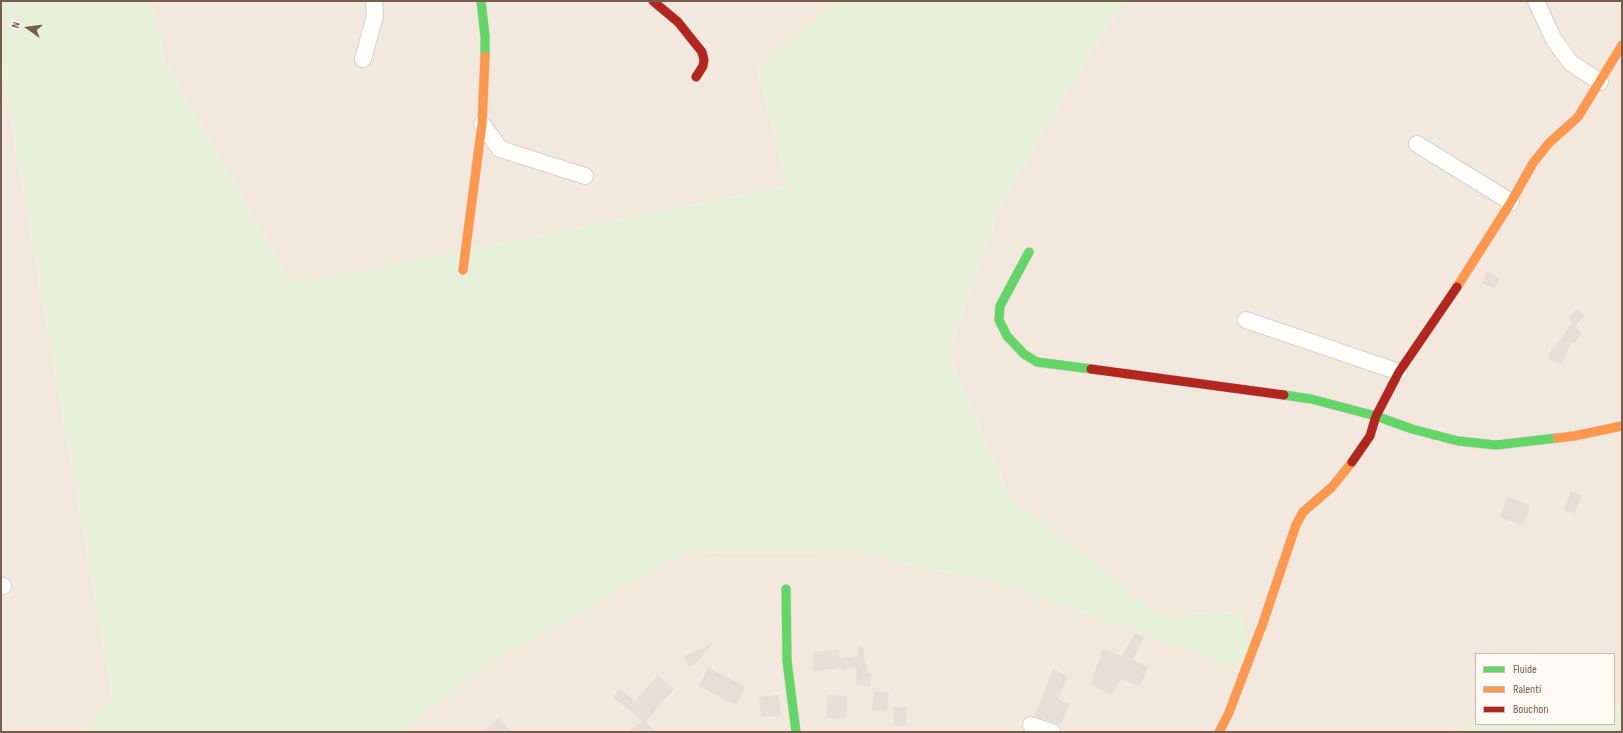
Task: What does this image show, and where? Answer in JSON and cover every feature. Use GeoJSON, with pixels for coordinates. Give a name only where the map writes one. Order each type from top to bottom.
{"type":"FeatureCollection","features":[{"type":"Feature","properties":{"kind":"street"},"geometry":{"type":"LineString","coordinates":[[363,59],[375,16],[374,1]]}},
{"type":"Feature","properties":{"kind":"street"},"geometry":{"type":"LineString","coordinates":[[463,270],[482,124],[485,81],[485,36],[481,1]]}},
{"type":"Feature","properties":{"kind":"street"},"geometry":{"type":"LineString","coordinates":[[653,1],[678,22],[702,52],[704,60],[703,66],[696,77]]}},
{"type":"Feature","properties":{"kind":"street"},"geometry":{"type":"LineString","coordinates":[[1536,1],[1554,40],[1571,63],[1600,82]]}},
{"type":"Feature","properties":{"kind":"street"},"geometry":{"type":"LineString","coordinates":[[1219,732],[1228,714],[1263,623],[1296,526],[1303,512],[1332,487],[1361,451],[1370,436],[1376,416],[1399,372],[1451,296],[1512,202],[1533,163],[1549,143],[1578,117],[1622,45]]}},
{"type":"Feature","properties":{"kind":"street"},"geometry":{"type":"LineString","coordinates":[[482,124],[500,149],[585,176]]}},
{"type":"Feature","properties":{"kind":"street"},"geometry":{"type":"LineString","coordinates":[[1418,144],[1512,202]]}},
{"type":"Feature","properties":{"kind":"street"},"geometry":{"type":"LineString","coordinates":[[1029,252],[1000,306],[999,320],[1007,336],[1024,354],[1037,362],[1311,399],[1376,416],[1412,430],[1458,441],[1496,445],[1574,436],[1622,426]]}},
{"type":"Feature","properties":{"kind":"street"},"geometry":{"type":"LineString","coordinates":[[1246,320],[1399,372]]}},
{"type":"Feature","properties":{"kind":"street"},"geometry":{"type":"LineString","coordinates":[[786,589],[787,661],[796,732]]}},
{"type":"Feature","properties":{"kind":"street"},"geometry":{"type":"LineString","coordinates":[[1031,725],[1052,732]]}},
{"type":"Feature","properties":{"kind":"shaded area"},"geometry":{"type":"Polygon","coordinates":[[[153,1],[837,1],[757,67],[788,186],[292,284],[165,62],[153,1]]]}},
{"type":"Feature","properties":{"kind":"shaded area"},"geometry":{"type":"Polygon","coordinates":[[[1126,1],[1622,1],[1622,706],[1615,703],[1615,653],[1475,653],[1475,715],[1460,729],[1448,732],[402,732],[483,668],[684,553],[851,552],[1010,586],[1224,663],[1241,612],[1161,615],[1010,497],[949,354],[1001,203],[1095,46],[1126,1]]]}},
{"type":"Feature","properties":{"kind":"shaded area"},"geometry":{"type":"Polygon","coordinates":[[[1,64],[113,699],[84,732],[1,732],[1,64]]]}},
{"type":"Feature","properties":{"kind":"green space"},"geometry":{"type":"Polygon","coordinates":[[[1,1],[153,1],[165,62],[292,284],[788,186],[757,67],[837,1],[1126,1],[1095,46],[1001,203],[949,354],[1010,497],[1161,615],[1241,612],[1253,661],[1224,663],[1010,586],[851,552],[684,553],[483,668],[402,732],[84,732],[113,699],[1,64],[1,1]]]}},
{"type":"Feature","properties":{"kind":"green space"},"geometry":{"type":"Polygon","coordinates":[[[1615,703],[1622,706],[1622,732],[1448,732],[1460,729],[1475,715],[1475,725],[1615,725],[1615,703]]]}},
{"type":"Feature","properties":{"kind":"building"},"geometry":{"type":"Polygon","coordinates":[[[1487,272],[1500,278],[1495,289],[1482,283],[1487,272]]]}},
{"type":"Feature","properties":{"kind":"building"},"geometry":{"type":"Polygon","coordinates":[[[1577,309],[1584,317],[1577,324],[1576,328],[1582,333],[1574,344],[1571,342],[1562,365],[1548,359],[1552,348],[1554,349],[1572,322],[1568,318],[1577,309]]]}},
{"type":"Feature","properties":{"kind":"building"},"geometry":{"type":"Polygon","coordinates":[[[1571,491],[1581,495],[1575,514],[1564,510],[1571,491]]]}},
{"type":"Feature","properties":{"kind":"building"},"geometry":{"type":"Polygon","coordinates":[[[1507,497],[1530,505],[1523,525],[1500,517],[1507,497]]]}},
{"type":"Feature","properties":{"kind":"building"},"geometry":{"type":"Polygon","coordinates":[[[1135,633],[1144,638],[1132,660],[1148,667],[1140,686],[1121,679],[1111,695],[1091,684],[1103,649],[1122,656],[1135,633]]]}},
{"type":"Feature","properties":{"kind":"building"},"geometry":{"type":"Polygon","coordinates":[[[713,643],[695,664],[689,667],[684,656],[713,643]]]}},
{"type":"Feature","properties":{"kind":"building"},"geometry":{"type":"Polygon","coordinates":[[[858,647],[863,647],[867,673],[871,673],[871,686],[856,685],[857,668],[841,670],[841,668],[814,671],[813,652],[839,650],[840,659],[857,656],[858,647]]]}},
{"type":"Feature","properties":{"kind":"building"},"geometry":{"type":"Polygon","coordinates":[[[708,668],[745,686],[736,705],[699,686],[708,668]]]}},
{"type":"Feature","properties":{"kind":"building"},"geometry":{"type":"Polygon","coordinates":[[[1053,669],[1068,676],[1058,699],[1069,704],[1061,725],[1035,716],[1053,669]]]}},
{"type":"Feature","properties":{"kind":"building"},"geometry":{"type":"Polygon","coordinates":[[[658,675],[674,689],[646,721],[655,732],[629,732],[642,721],[613,697],[620,689],[635,701],[658,675]]]}},
{"type":"Feature","properties":{"kind":"building"},"geometry":{"type":"Polygon","coordinates":[[[874,691],[889,692],[887,712],[872,710],[874,691]]]}},
{"type":"Feature","properties":{"kind":"building"},"geometry":{"type":"Polygon","coordinates":[[[779,695],[781,716],[761,717],[759,697],[779,695]]]}},
{"type":"Feature","properties":{"kind":"building"},"geometry":{"type":"Polygon","coordinates":[[[827,695],[847,696],[846,719],[826,718],[827,695]]]}},
{"type":"Feature","properties":{"kind":"building"},"geometry":{"type":"Polygon","coordinates":[[[894,707],[906,707],[906,726],[894,726],[894,707]]]}},
{"type":"Feature","properties":{"kind":"building"},"geometry":{"type":"Polygon","coordinates":[[[499,718],[511,732],[482,732],[499,718]]]}},
{"type":"Feature","properties":{"kind":"traffic: fast"},"geometry":{"type":"LineString","coordinates":[[481,1],[485,36],[485,56]]}},
{"type":"Feature","properties":{"kind":"traffic: fast"},"geometry":{"type":"LineString","coordinates":[[1029,252],[1000,306],[999,320],[1007,336],[1024,354],[1037,362],[1091,369]]}},
{"type":"Feature","properties":{"kind":"traffic: fast"},"geometry":{"type":"LineString","coordinates":[[1284,395],[1311,399],[1376,416],[1412,429],[1458,441],[1496,445],[1557,438]]}},
{"type":"Feature","properties":{"kind":"traffic: fast"},"geometry":{"type":"LineString","coordinates":[[786,589],[787,661],[796,732]]}},
{"type":"Feature","properties":{"kind":"traffic: slow"},"geometry":{"type":"LineString","coordinates":[[1457,287],[1511,202],[1533,163],[1549,143],[1578,117],[1622,45]]}},
{"type":"Feature","properties":{"kind":"traffic: slow"},"geometry":{"type":"LineString","coordinates":[[463,270],[482,124],[485,56]]}},
{"type":"Feature","properties":{"kind":"traffic: slow"},"geometry":{"type":"LineString","coordinates":[[1557,438],[1622,426]]}},
{"type":"Feature","properties":{"kind":"traffic: slow"},"geometry":{"type":"LineString","coordinates":[[1219,732],[1228,715],[1263,623],[1296,525],[1303,512],[1332,487],[1352,462]]}},
{"type":"Feature","properties":{"kind":"traffic: jam"},"geometry":{"type":"LineString","coordinates":[[653,1],[678,22],[702,52],[704,60],[703,66],[696,77]]}},
{"type":"Feature","properties":{"kind":"traffic: jam"},"geometry":{"type":"LineString","coordinates":[[1352,462],[1370,436],[1376,416],[1399,372],[1457,287]]}},
{"type":"Feature","properties":{"kind":"traffic: jam"},"geometry":{"type":"LineString","coordinates":[[1091,369],[1284,395]]}}]}
